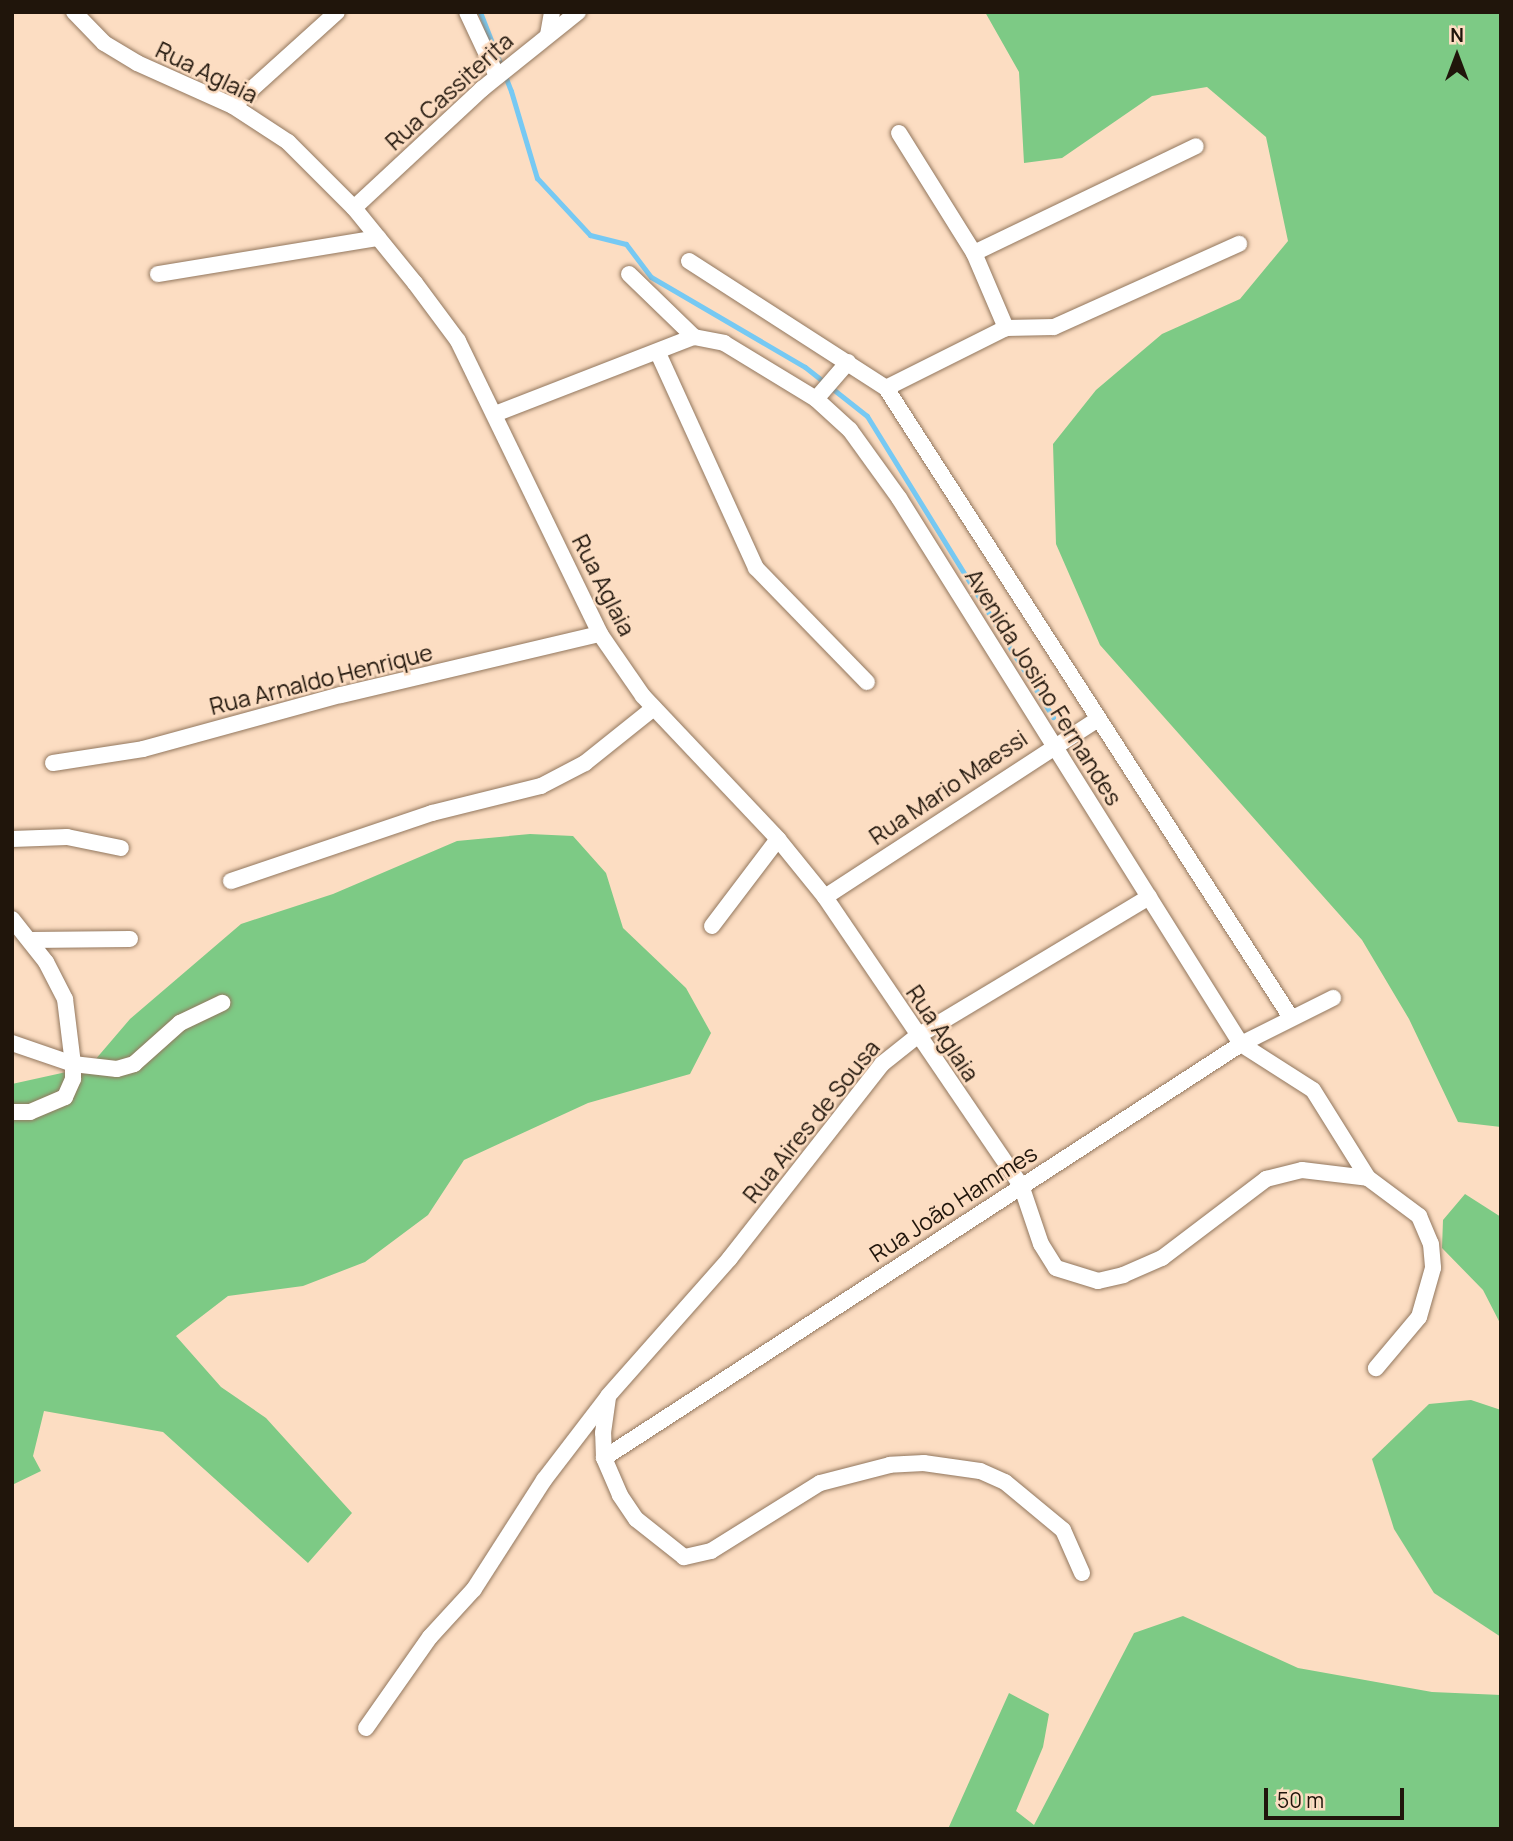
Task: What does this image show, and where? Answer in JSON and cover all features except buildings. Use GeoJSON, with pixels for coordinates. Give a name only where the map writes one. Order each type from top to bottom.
{"type":"FeatureCollection","features":[{"type":"Feature","properties":{"kind":"street","name":"Rua Aglaia"},"geometry":{"type":"LineString","coordinates":[[74,12],[104,43],[137,63],[233,106],[288,142],[354,208],[378,238],[458,341],[600,634],[654,708],[778,839],[825,897],[916,1037],[1021,1185],[1041,1244],[1056,1268],[1098,1281],[1162,1258],[1266,1180],[1302,1170],[1368,1178]]}},
{"type":"Feature","properties":{"kind":"street"},"geometry":{"type":"LineString","coordinates":[[233,106],[337,12]]}},
{"type":"Feature","properties":{"kind":"street"},"geometry":{"type":"LineString","coordinates":[[467,12],[503,72]]}},
{"type":"Feature","properties":{"kind":"street"},"geometry":{"type":"LineString","coordinates":[[548,35],[552,12]]}},
{"type":"Feature","properties":{"kind":"street","name":"Rua Cassiterita"},"geometry":{"type":"LineString","coordinates":[[354,208],[503,72],[578,12]]}},
{"type":"Feature","properties":{"kind":"street"},"geometry":{"type":"LineString","coordinates":[[899,133],[974,253],[1006,328]]}},
{"type":"Feature","properties":{"kind":"street"},"geometry":{"type":"LineString","coordinates":[[974,253],[1196,146]]}},
{"type":"Feature","properties":{"kind":"street"},"geometry":{"type":"LineString","coordinates":[[158,274],[378,238]]}},
{"type":"Feature","properties":{"kind":"street"},"geometry":{"type":"LineString","coordinates":[[886,388],[1006,328],[1054,327],[1239,244]]}},
{"type":"Feature","properties":{"kind":"street","name":"Avenida Josino Fernandes"},"geometry":{"type":"LineString","coordinates":[[689,261],[886,388],[1290,1016]]}},
{"type":"Feature","properties":{"kind":"street"},"geometry":{"type":"LineString","coordinates":[[495,414],[694,337],[629,274]]}},
{"type":"Feature","properties":{"kind":"street","name":"Avenida Josino Fernandes"},"geometry":{"type":"LineString","coordinates":[[694,337],[724,343],[823,390],[899,498],[1241,1044],[1313,1090],[1368,1178]]}},
{"type":"Feature","properties":{"kind":"street"},"geometry":{"type":"LineString","coordinates":[[658,353],[756,568],[768,586],[867,682]]}},
{"type":"Feature","properties":{"kind":"street"},"geometry":{"type":"LineString","coordinates":[[823,390],[848,362]]}},
{"type":"Feature","properties":{"kind":"street","name":"Rua Arnaldo Henrique"},"geometry":{"type":"LineString","coordinates":[[53,763],[143,749],[341,695],[600,634]]}},
{"type":"Feature","properties":{"kind":"street"},"geometry":{"type":"LineString","coordinates":[[231,881],[432,813],[541,786],[585,763],[654,708]]}},
{"type":"Feature","properties":{"kind":"street","name":"Rua Mario Maessi"},"geometry":{"type":"LineString","coordinates":[[825,897],[1053,744],[1098,719]]}},
{"type":"Feature","properties":{"kind":"street"},"geometry":{"type":"LineString","coordinates":[[12,839],[67,837],[121,848]]}},
{"type":"Feature","properties":{"kind":"street"},"geometry":{"type":"LineString","coordinates":[[712,926],[778,839]]}},
{"type":"Feature","properties":{"kind":"street","name":"Rua Aires de Sousa"},"geometry":{"type":"LineString","coordinates":[[366,1728],[430,1637],[474,1589],[544,1480],[608,1396],[730,1258],[862,1087],[916,1037],[1149,897]]}},
{"type":"Feature","properties":{"kind":"street"},"geometry":{"type":"LineString","coordinates":[[12,919],[30,940],[65,999],[73,1064],[73,1079],[65,1097],[30,1112],[12,1112]]}},
{"type":"Feature","properties":{"kind":"street"},"geometry":{"type":"LineString","coordinates":[[30,940],[131,939]]}},
{"type":"Feature","properties":{"kind":"street","name":"Rua João Hammes"},"geometry":{"type":"LineString","coordinates":[[604,1458],[1241,1044],[1290,1016],[1333,998]]}},
{"type":"Feature","properties":{"kind":"street"},"geometry":{"type":"LineString","coordinates":[[12,1043],[73,1064],[117,1069],[134,1064],[180,1023],[222,1003]]}},
{"type":"Feature","properties":{"kind":"street"},"geometry":{"type":"LineString","coordinates":[[1368,1178],[1419,1216],[1431,1244],[1433,1268],[1419,1317],[1376,1368]]}},
{"type":"Feature","properties":{"kind":"street"},"geometry":{"type":"LineString","coordinates":[[608,1396],[604,1458],[620,1495],[636,1518],[684,1557],[711,1551],[820,1483],[880,1467],[924,1463],[980,1471],[1005,1482],[1063,1530],[1082,1573]]}},
{"type":"Feature","properties":{"kind":"green space"},"geometry":{"type":"Polygon","coordinates":[[[985,12],[1501,12],[1501,1127],[1458,1122],[1409,1019],[1362,940],[1100,645],[1056,544],[1053,444],[1096,390],[1162,334],[1240,299],[1288,241],[1266,137],[1207,87],[1152,96],[1062,158],[1024,163],[1019,72],[985,12]]]}},
{"type":"Feature","properties":{"kind":"green space"},"geometry":{"type":"Polygon","coordinates":[[[530,834],[573,836],[606,873],[623,928],[686,988],[711,1033],[690,1074],[588,1103],[464,1160],[428,1215],[365,1262],[303,1286],[228,1296],[176,1336],[221,1387],[266,1418],[352,1513],[308,1563],[163,1432],[44,1411],[33,1456],[41,1471],[12,1485],[12,1084],[89,1067],[130,1019],[241,924],[333,894],[457,841],[530,834]]]}},
{"type":"Feature","properties":{"kind":"green space"},"geometry":{"type":"Polygon","coordinates":[[[1465,1194],[1501,1217],[1501,1325],[1483,1290],[1442,1248],[1443,1220],[1465,1194]]]}},
{"type":"Feature","properties":{"kind":"green space"},"geometry":{"type":"Polygon","coordinates":[[[1471,1400],[1501,1410],[1501,1637],[1434,1593],[1394,1529],[1372,1459],[1429,1404],[1471,1400]]]}},
{"type":"Feature","properties":{"kind":"green space"},"geometry":{"type":"Polygon","coordinates":[[[1183,1616],[1298,1668],[1432,1692],[1501,1695],[1501,1829],[948,1829],[1009,1693],[1049,1714],[1043,1747],[1016,1811],[1034,1825],[1134,1633],[1183,1616]]]}},
{"type":"Feature","properties":{"kind":"waterway"},"geometry":{"type":"LineString","coordinates":[[480,12],[511,91],[537,178],[590,235],[626,244],[651,277],[805,367],[867,416],[1053,717]]}}]}
